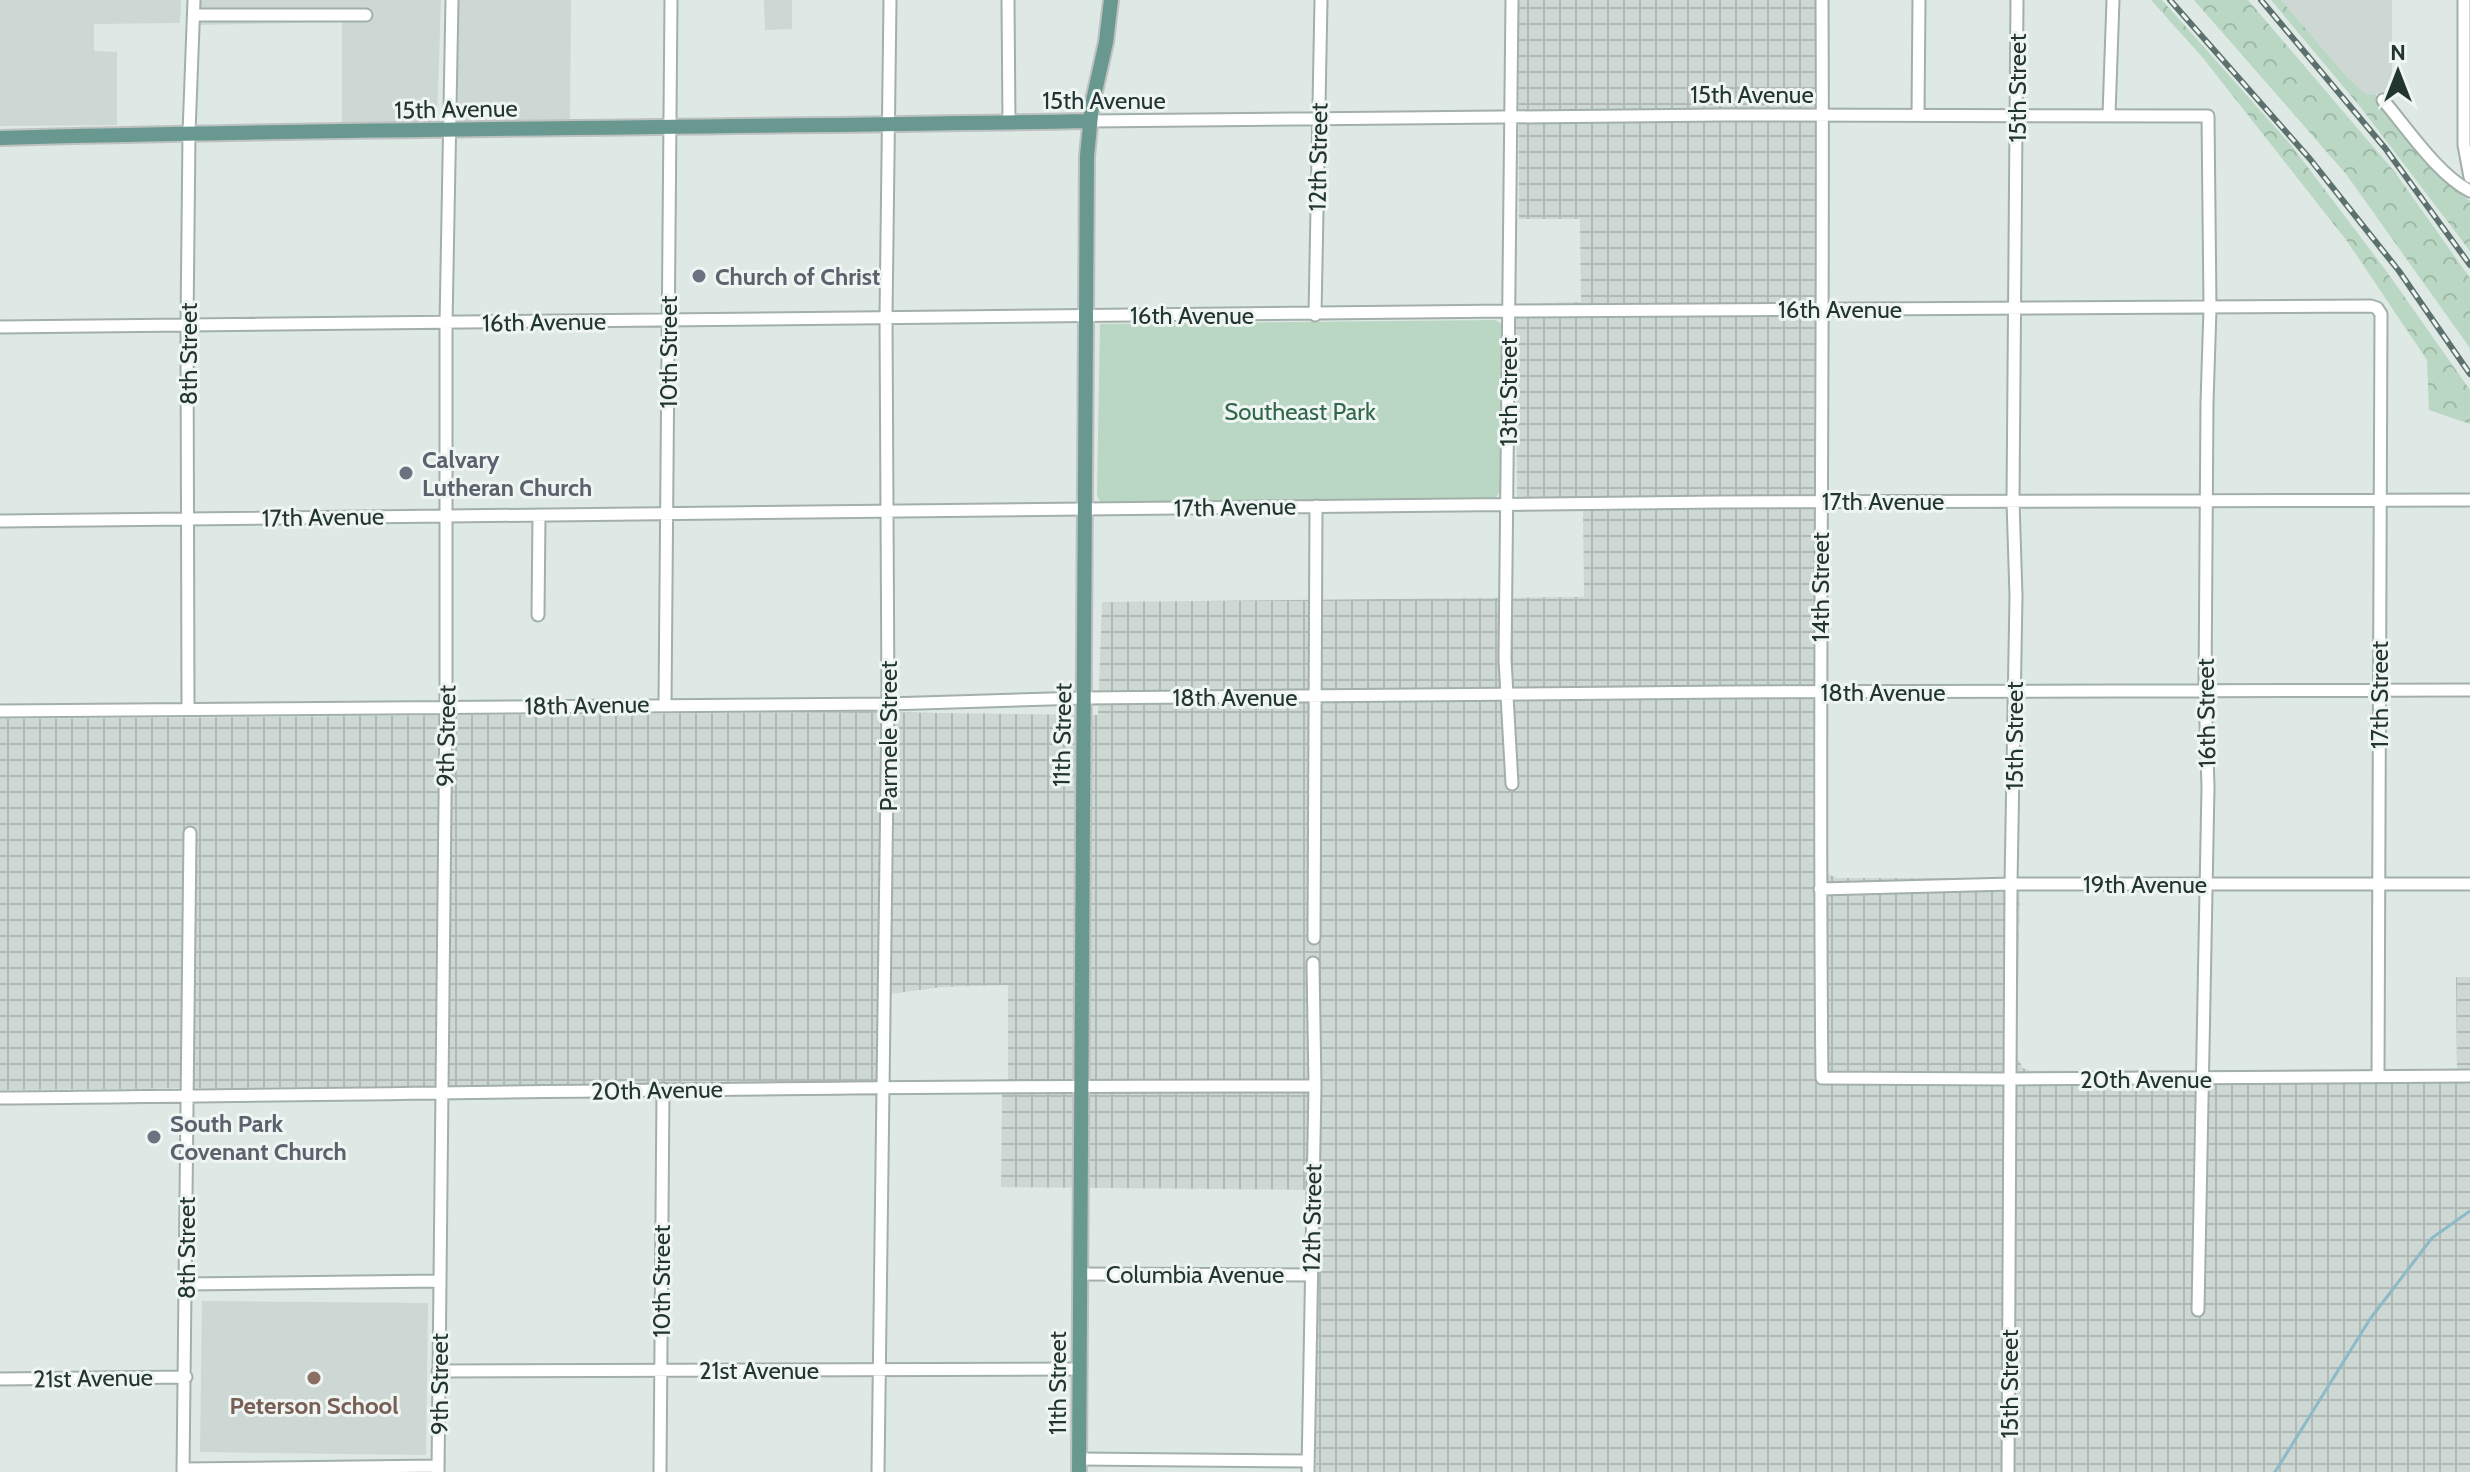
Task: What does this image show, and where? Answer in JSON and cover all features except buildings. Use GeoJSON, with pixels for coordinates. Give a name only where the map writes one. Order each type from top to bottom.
{"type":"FeatureCollection","features":[{"type":"Feature","properties":{"kind":"main road","name":"11th Street"},"geometry":{"type":"LineString","coordinates":[[1079,1466],[1087,156],[1111,0]]}},
{"type":"Feature","properties":{"kind":"main road","name":"15th Avenue"},"geometry":{"type":"LineString","coordinates":[[0,138],[1090,121]]}},
{"type":"Feature","properties":{"kind":"street","name":"8th Street"},"geometry":{"type":"LineString","coordinates":[[188,708],[187,325],[194,0]]}},
{"type":"Feature","properties":{"kind":"street","name":"9th Street"},"geometry":{"type":"LineString","coordinates":[[438,1469],[446,706],[446,324],[452,0]]}},
{"type":"Feature","properties":{"kind":"street","name":"10th Street"},"geometry":{"type":"LineString","coordinates":[[665,704],[671,0]]}},
{"type":"Feature","properties":{"kind":"street","name":"Parmele Street"},"geometry":{"type":"LineString","coordinates":[[878,1472],[888,704],[886,317],[890,0]]}},
{"type":"Feature","properties":{"kind":"street"},"geometry":{"type":"LineString","coordinates":[[1008,0],[1009,123]]}},
{"type":"Feature","properties":{"kind":"street","name":"12th Street"},"geometry":{"type":"LineString","coordinates":[[1315,315],[1321,0]]}},
{"type":"Feature","properties":{"kind":"street","name":"13th Street"},"geometry":{"type":"LineString","coordinates":[[1512,0],[1506,695],[1512,784]]}},
{"type":"Feature","properties":{"kind":"street","name":"14th Street"},"geometry":{"type":"LineString","coordinates":[[1822,0],[1822,596],[1819,692],[1822,1078]]}},
{"type":"Feature","properties":{"kind":"street"},"geometry":{"type":"LineString","coordinates":[[1918,115],[1919,0]]}},
{"type":"Feature","properties":{"kind":"street","name":"15th Street"},"geometry":{"type":"LineString","coordinates":[[2008,1472],[2016,596],[2013,501],[2017,0]]}},
{"type":"Feature","properties":{"kind":"street"},"geometry":{"type":"LineString","coordinates":[[2109,115],[2113,0]]}},
{"type":"Feature","properties":{"kind":"street"},"geometry":{"type":"LineString","coordinates":[[2464,0],[2467,39],[2464,145],[2470,177]]}},
{"type":"Feature","properties":{"kind":"street"},"geometry":{"type":"LineString","coordinates":[[194,15],[366,15]]}},
{"type":"Feature","properties":{"kind":"street"},"geometry":{"type":"LineString","coordinates":[[2383,100],[2441,169],[2458,185],[2470,191]]}},
{"type":"Feature","properties":{"kind":"street","name":"15th Avenue"},"geometry":{"type":"LineString","coordinates":[[1090,121],[2016,114],[2208,116]]}},
{"type":"Feature","properties":{"kind":"street","name":"16th Street"},"geometry":{"type":"LineString","coordinates":[[2198,1310],[2208,787],[2205,691],[2210,308],[2208,116]]}},
{"type":"Feature","properties":{"kind":"street","name":"16th Avenue"},"geometry":{"type":"LineString","coordinates":[[0,327],[1509,311],[2371,306],[2381,314]]}},
{"type":"Feature","properties":{"kind":"street","name":"17th Street"},"geometry":{"type":"LineString","coordinates":[[2378,1076],[2381,314]]}},
{"type":"Feature","properties":{"kind":"street","name":"17th Avenue"},"geometry":{"type":"LineString","coordinates":[[0,521],[1820,501],[2470,500]]}},
{"type":"Feature","properties":{"kind":"street"},"geometry":{"type":"LineString","coordinates":[[1314,938],[1316,506]]}},
{"type":"Feature","properties":{"kind":"street"},"geometry":{"type":"LineString","coordinates":[[538,615],[539,515]]}},
{"type":"Feature","properties":{"kind":"street","name":"18th Avenue"},"geometry":{"type":"LineString","coordinates":[[0,711],[888,704],[1315,696],[2470,690]]}},
{"type":"Feature","properties":{"kind":"street","name":"8th Street"},"geometry":{"type":"LineString","coordinates":[[183,1470],[190,833]]}},
{"type":"Feature","properties":{"kind":"street","name":"19th Avenue"},"geometry":{"type":"LineString","coordinates":[[1820,889],[2011,884],[2470,884]]}},
{"type":"Feature","properties":{"kind":"street","name":"12th Street"},"geometry":{"type":"LineString","coordinates":[[1308,1466],[1315,1086],[1313,963]]}},
{"type":"Feature","properties":{"kind":"street","name":"20th Avenue"},"geometry":{"type":"LineString","coordinates":[[1822,1078],[2470,1076]]}},
{"type":"Feature","properties":{"kind":"street","name":"20th Avenue"},"geometry":{"type":"LineString","coordinates":[[0,1098],[663,1089],[1315,1086]]}},
{"type":"Feature","properties":{"kind":"street","name":"10th Street"},"geometry":{"type":"LineString","coordinates":[[660,1472],[663,1089]]}},
{"type":"Feature","properties":{"kind":"street","name":"Columbia Avenue"},"geometry":{"type":"LineString","coordinates":[[1079,1274],[1311,1275]]}},
{"type":"Feature","properties":{"kind":"street"},"geometry":{"type":"LineString","coordinates":[[185,1284],[439,1281]]}},
{"type":"Feature","properties":{"kind":"street","name":"21st Avenue"},"geometry":{"type":"LineString","coordinates":[[438,1371],[1079,1369]]}},
{"type":"Feature","properties":{"kind":"street","name":"21st Avenue"},"geometry":{"type":"LineString","coordinates":[[0,1379],[186,1377]]}},
{"type":"Feature","properties":{"kind":"street"},"geometry":{"type":"LineString","coordinates":[[1079,1466],[1308,1466]]}},
{"type":"Feature","properties":{"kind":"street"},"geometry":{"type":"LineString","coordinates":[[183,1470],[438,1469]]}},
{"type":"Feature","properties":{"kind":"shaded area"},"geometry":{"type":"Polygon","coordinates":[[[0,0],[181,0],[180,23],[94,24],[94,51],[117,52],[117,125],[0,126],[0,0]]]}},
{"type":"Feature","properties":{"kind":"shaded area"},"geometry":{"type":"Polygon","coordinates":[[[198,0],[441,0],[437,119],[430,122],[342,123],[342,22],[198,25],[198,0]]]}},
{"type":"Feature","properties":{"kind":"shaded area"},"geometry":{"type":"Polygon","coordinates":[[[457,0],[571,0],[570,121],[466,122],[458,117],[457,0]]]}},
{"type":"Feature","properties":{"kind":"shaded area"},"geometry":{"type":"Polygon","coordinates":[[[764,0],[792,0],[792,29],[765,30],[764,0]]]}},
{"type":"Feature","properties":{"kind":"shaded area"},"geometry":{"type":"Polygon","coordinates":[[[1518,0],[1829,0],[1825,870],[1837,878],[2020,878],[2017,1057],[2023,1068],[2031,1071],[2457,1069],[2456,977],[2470,977],[2470,1472],[1316,1472],[1317,1190],[1001,1187],[1002,1092],[1008,1092],[1008,985],[942,987],[890,994],[886,1082],[0,1090],[0,719],[863,712],[1098,715],[1102,602],[1584,597],[1583,510],[1517,510],[1516,304],[1581,302],[1580,219],[1519,219],[1518,0]]]}},
{"type":"Feature","properties":{"kind":"shaded area"},"geometry":{"type":"Polygon","coordinates":[[[2281,0],[2392,0],[2392,93],[2367,95],[2348,78],[2281,0]]]}},
{"type":"Feature","properties":{"kind":"shaded area","name":"Peterson School"},"geometry":{"type":"Polygon","coordinates":[[[202,1301],[428,1303],[426,1455],[200,1452],[202,1301]]]}},
{"type":"Feature","properties":{"kind":"green space"},"geometry":{"type":"Polygon","coordinates":[[[2151,0],[2162,0],[2291,145],[2387,272],[2470,390],[2470,424],[2429,410],[2427,360],[2347,241],[2203,58],[2151,0]]]}},
{"type":"Feature","properties":{"kind":"green space"},"geometry":{"type":"Polygon","coordinates":[[[2194,0],[2248,0],[2394,171],[2470,278],[2470,348],[2346,174],[2194,0]]]}},
{"type":"Feature","properties":{"kind":"green space"},"geometry":{"type":"Polygon","coordinates":[[[2271,0],[2281,0],[2348,78],[2367,95],[2375,94],[2447,183],[2470,201],[2470,251],[2362,109],[2271,0]]]}},
{"type":"Feature","properties":{"kind":"green space","name":"Southeast Park"},"geometry":{"type":"Polygon","coordinates":[[[1495,320],[1502,324],[1503,487],[1495,499],[1105,503],[1097,496],[1100,324],[1495,320]]]}},
{"type":"Feature","properties":{"kind":"waterway"},"geometry":{"type":"LineString","coordinates":[[2275,1472],[2370,1319],[2432,1238],[2470,1211]]}},
{"type":"Feature","properties":{"kind":"railway"},"geometry":{"type":"LineString","coordinates":[[2170,0],[2310,159],[2399,271],[2470,374]]}},
{"type":"Feature","properties":{"kind":"railway"},"geometry":{"type":"LineString","coordinates":[[2261,0],[2385,148],[2470,265]]}},
{"type":"Feature","properties":{"kind":"place","name":"Church of Christ"},"geometry":{"type":"Point","coordinates":[699,276]}},
{"type":"Feature","properties":{"kind":"place","name":"Calvary Lutheran Church"},"geometry":{"type":"Point","coordinates":[406,473]}},
{"type":"Feature","properties":{"kind":"place","name":"South Park Covenant Church"},"geometry":{"type":"Point","coordinates":[154,1137]}},
{"type":"Feature","properties":{"kind":"place","name":"Peterson School"},"geometry":{"type":"Point","coordinates":[314,1378]}}]}
